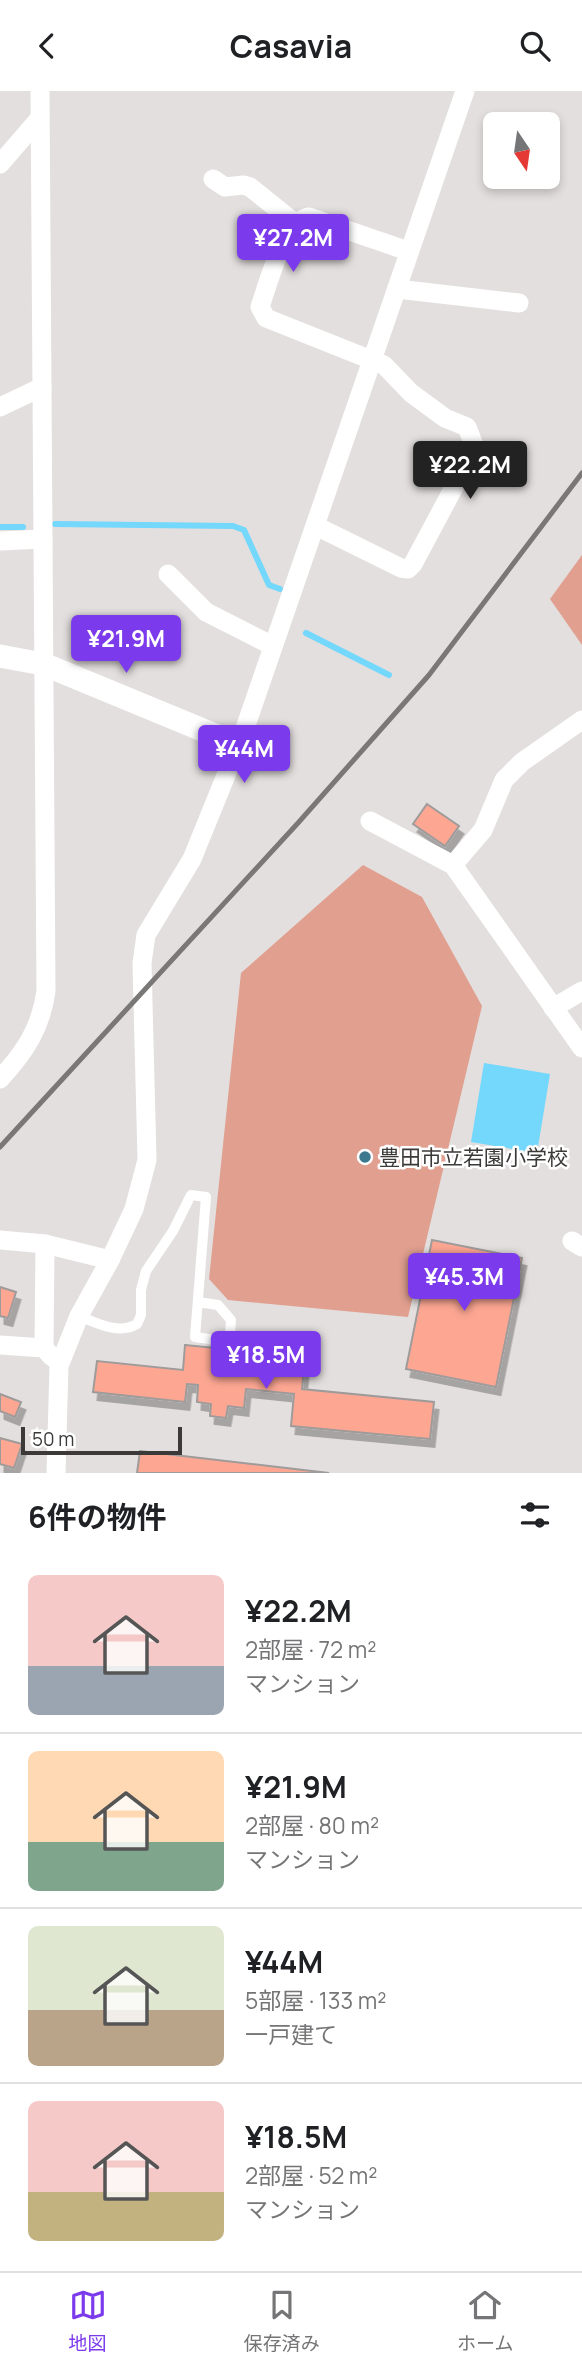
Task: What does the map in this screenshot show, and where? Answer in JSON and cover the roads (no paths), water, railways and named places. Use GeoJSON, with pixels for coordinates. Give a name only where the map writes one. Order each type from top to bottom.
{"type":"FeatureCollection","features":[{"type":"Feature","properties":{"kind":"street"},"geometry":{"type":"LineString","coordinates":[[0,1079],[26,1049],[35,1034],[44,1010],[46,991],[40,91]]}},
{"type":"Feature","properties":{"kind":"street"},"geometry":{"type":"LineString","coordinates":[[56,1473],[59,1366],[79,1316],[134,1209],[147,1160],[142,963],[146,935],[191,859],[239,745],[374,360],[408,251],[466,91]]}},
{"type":"Feature","properties":{"kind":"street"},"geometry":{"type":"LineString","coordinates":[[0,164],[39,119]]}},
{"type":"Feature","properties":{"kind":"street"},"geometry":{"type":"LineString","coordinates":[[213,179],[225,187],[250,187],[296,224]]}},
{"type":"Feature","properties":{"kind":"street"},"geometry":{"type":"LineString","coordinates":[[316,526],[408,569],[475,448],[467,427],[436,412],[411,393],[384,365],[267,319],[262,314],[260,307],[284,242],[303,218],[309,217],[408,251]]}},
{"type":"Feature","properties":{"kind":"street"},"geometry":{"type":"LineString","coordinates":[[397,289],[519,303]]}},
{"type":"Feature","properties":{"kind":"street"},"geometry":{"type":"LineString","coordinates":[[0,407],[42,387]]}},
{"type":"Feature","properties":{"kind":"street"},"geometry":{"type":"LineString","coordinates":[[0,541],[43,539]]}},
{"type":"Feature","properties":{"kind":"street"},"geometry":{"type":"LineString","coordinates":[[168,574],[206,612],[274,646]]}},
{"type":"Feature","properties":{"kind":"street"},"geometry":{"type":"LineString","coordinates":[[0,656],[43,664],[239,745]]}},
{"type":"Feature","properties":{"kind":"street"},"geometry":{"type":"LineString","coordinates":[[453,865],[483,830],[504,780],[522,762],[582,720]]}},
{"type":"Feature","properties":{"kind":"street"},"geometry":{"type":"LineString","coordinates":[[370,821],[453,865],[582,1048]]}},
{"type":"Feature","properties":{"kind":"street"},"geometry":{"type":"LineString","coordinates":[[553,1008],[582,991]]}},
{"type":"Feature","properties":{"kind":"street"},"geometry":{"type":"LineString","coordinates":[[0,1241],[45,1244],[110,1260]]}},
{"type":"Feature","properties":{"kind":"street"},"geometry":{"type":"LineString","coordinates":[[45,1244],[44,1348],[59,1366]]}},
{"type":"Feature","properties":{"kind":"street"},"geometry":{"type":"LineString","coordinates":[[0,1345],[44,1348]]}},
{"type":"Feature","properties":{"kind":"lane"},"geometry":{"type":"LineString","coordinates":[[79,1316],[112,1328],[137,1324],[141,1315],[141,1290],[146,1271],[173,1231],[191,1195],[206,1197],[195,1337],[216,1340],[230,1335],[232,1320],[218,1305],[198,1302]]}},
{"type":"Feature","properties":{"kind":"water"},"geometry":{"type":"Polygon","coordinates":[[[484,1063],[550,1074],[537,1153],[471,1142],[484,1063]]]}},
{"type":"Feature","properties":{"kind":"waterway"},"geometry":{"type":"LineString","coordinates":[[55,524],[233,526],[244,530],[269,585],[280,589]]}},
{"type":"Feature","properties":{"kind":"waterway"},"geometry":{"type":"LineString","coordinates":[[0,527],[23,527]]}},
{"type":"Feature","properties":{"kind":"waterway"},"geometry":{"type":"LineString","coordinates":[[306,633],[389,675]]}},
{"type":"Feature","properties":{"kind":"railway"},"geometry":{"type":"LineString","coordinates":[[0,1147],[298,823],[429,675],[582,473]]}},
{"type":"Feature","properties":{"kind":"place","name":"豊田市立若園小学校"},"geometry":{"type":"Point","coordinates":[365,1157]}}]}
